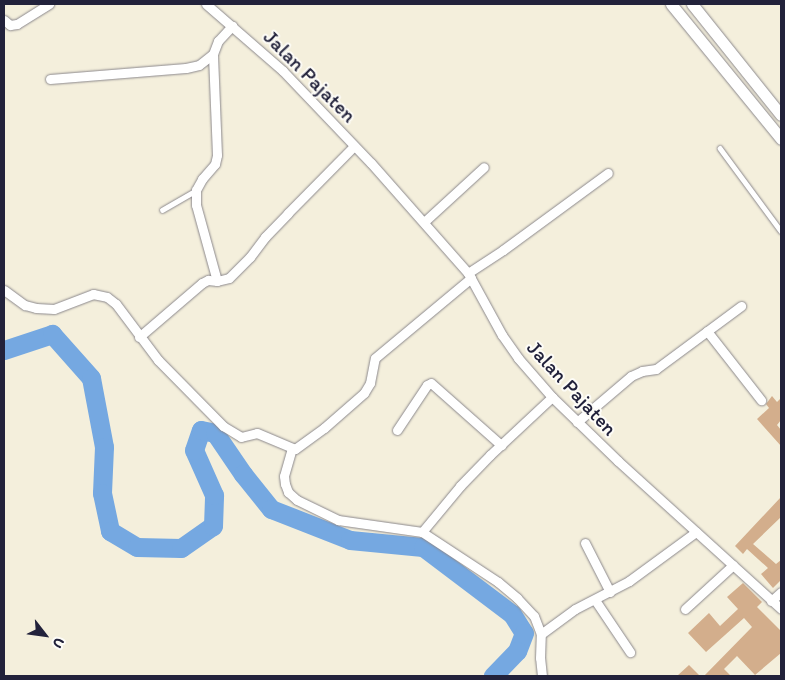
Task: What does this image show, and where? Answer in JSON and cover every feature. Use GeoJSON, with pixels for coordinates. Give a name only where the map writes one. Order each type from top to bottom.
{"type":"FeatureCollection","features":[{"type":"Feature","properties":{"kind":"street"},"geometry":{"type":"LineString","coordinates":[[4,20],[10,25],[17,24],[49,4]]}},
{"type":"Feature","properties":{"kind":"street","name":"Jalan Pajaten"},"geometry":{"type":"LineString","coordinates":[[206,4],[283,70],[424,222],[470,276],[502,335],[518,358],[552,397],[781,609]]}},
{"type":"Feature","properties":{"kind":"street"},"geometry":{"type":"LineString","coordinates":[[671,4],[781,139]]}},
{"type":"Feature","properties":{"kind":"street"},"geometry":{"type":"LineString","coordinates":[[692,4],[781,114]]}},
{"type":"Feature","properties":{"kind":"street"},"geometry":{"type":"LineString","coordinates":[[50,79],[186,68],[199,65],[212,54],[218,41],[232,26]]}},
{"type":"Feature","properties":{"kind":"street"},"geometry":{"type":"LineString","coordinates":[[212,54],[217,155],[215,164],[202,179],[196,190],[196,205],[217,281]]}},
{"type":"Feature","properties":{"kind":"street"},"geometry":{"type":"LineString","coordinates":[[139,337],[202,283],[208,280],[217,281],[229,278],[265,237],[354,146]]}},
{"type":"Feature","properties":{"kind":"street"},"geometry":{"type":"LineString","coordinates":[[424,222],[484,167]]}},
{"type":"Feature","properties":{"kind":"street"},"geometry":{"type":"LineString","coordinates":[[4,290],[25,306],[36,308],[54,309],[93,294],[107,297],[116,304],[158,360],[223,426],[241,437],[257,433],[292,448],[298,448],[364,393],[370,383],[375,358],[470,276],[608,174]]}},
{"type":"Feature","properties":{"kind":"street"},"geometry":{"type":"LineString","coordinates":[[577,422],[631,376],[642,371],[656,369],[741,306]]}},
{"type":"Feature","properties":{"kind":"street"},"geometry":{"type":"LineString","coordinates":[[707,331],[761,400]]}},
{"type":"Feature","properties":{"kind":"street"},"geometry":{"type":"LineString","coordinates":[[397,430],[427,385],[431,383],[501,445]]}},
{"type":"Feature","properties":{"kind":"street"},"geometry":{"type":"LineString","coordinates":[[422,532],[460,486],[552,397]]}},
{"type":"Feature","properties":{"kind":"street"},"geometry":{"type":"LineString","coordinates":[[292,448],[284,476],[288,492],[297,500],[338,520],[422,532],[498,582],[517,598],[534,616],[541,634],[540,658],[542,676]]}},
{"type":"Feature","properties":{"kind":"street"},"geometry":{"type":"LineString","coordinates":[[541,634],[575,609],[610,592],[648,569],[696,532]]}},
{"type":"Feature","properties":{"kind":"street"},"geometry":{"type":"LineString","coordinates":[[585,542],[610,592]]}},
{"type":"Feature","properties":{"kind":"street"},"geometry":{"type":"LineString","coordinates":[[685,609],[733,565]]}},
{"type":"Feature","properties":{"kind":"street"},"geometry":{"type":"LineString","coordinates":[[771,600],[781,592]]}},
{"type":"Feature","properties":{"kind":"street"},"geometry":{"type":"LineString","coordinates":[[595,600],[630,652]]}},
{"type":"Feature","properties":{"kind":"lane"},"geometry":{"type":"LineString","coordinates":[[720,148],[781,232]]}},
{"type":"Feature","properties":{"kind":"lane"},"geometry":{"type":"LineString","coordinates":[[162,210],[196,190]]}},
{"type":"Feature","properties":{"kind":"building"},"geometry":{"type":"Polygon","coordinates":[[[772,396],[777,402],[781,398],[781,420],[777,425],[781,430],[781,446],[757,419],[769,408],[766,404],[772,396]]]}},
{"type":"Feature","properties":{"kind":"building"},"geometry":{"type":"Polygon","coordinates":[[[781,497],[781,517],[753,544],[776,564],[781,560],[781,580],[773,588],[761,574],[768,568],[747,549],[743,554],[735,546],[781,497]]]}},
{"type":"Feature","properties":{"kind":"building"},"geometry":{"type":"Polygon","coordinates":[[[743,583],[762,602],[757,607],[781,631],[781,653],[755,675],[737,656],[724,669],[731,676],[704,676],[752,627],[744,618],[706,652],[688,633],[709,613],[720,626],[738,609],[727,597],[743,583]]]}},
{"type":"Feature","properties":{"kind":"building"},"geometry":{"type":"Polygon","coordinates":[[[689,665],[700,676],[677,676],[689,665]]]}},
{"type":"Feature","properties":{"kind":"waterway"},"geometry":{"type":"LineString","coordinates":[[4,350],[52,334],[91,378],[104,447],[102,493],[110,531],[137,547],[181,548],[213,526],[214,495],[194,450],[201,430],[215,433],[243,474],[271,509],[350,540],[423,547],[512,614],[524,633],[517,651],[493,676]]}}]}
